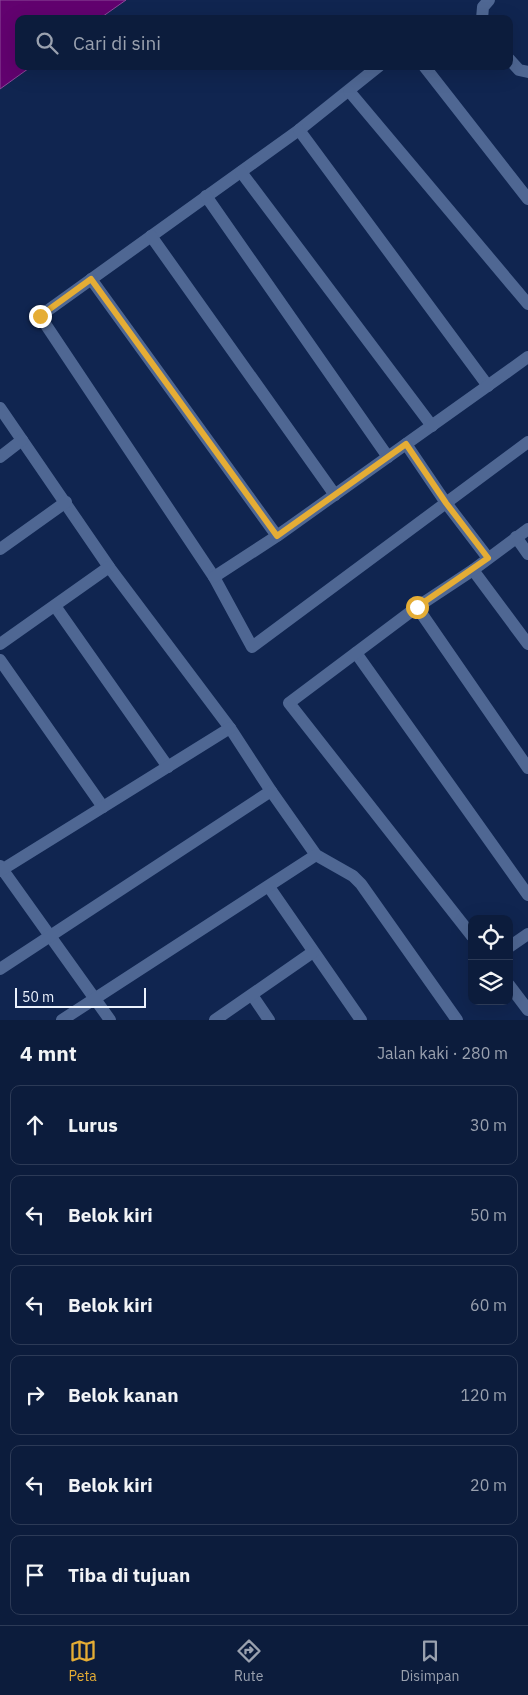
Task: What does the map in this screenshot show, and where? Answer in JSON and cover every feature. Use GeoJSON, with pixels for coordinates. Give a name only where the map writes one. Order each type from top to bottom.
{"type":"FeatureCollection","features":[{"type":"Feature","properties":{"kind":"street"},"geometry":{"type":"LineString","coordinates":[[482,15],[483,7],[489,0]]}},
{"type":"Feature","properties":{"kind":"street"},"geometry":{"type":"LineString","coordinates":[[513,63],[519,70],[528,72]]}},
{"type":"Feature","properties":{"kind":"street"},"geometry":{"type":"LineString","coordinates":[[374,70],[299,130],[40,316],[214,577],[252,647],[528,442]]}},
{"type":"Feature","properties":{"kind":"street"},"geometry":{"type":"LineString","coordinates":[[427,70],[528,200]]}},
{"type":"Feature","properties":{"kind":"street"},"geometry":{"type":"LineString","coordinates":[[349,91],[528,304]]}},
{"type":"Feature","properties":{"kind":"street"},"geometry":{"type":"LineString","coordinates":[[299,130],[488,386]]}},
{"type":"Feature","properties":{"kind":"street"},"geometry":{"type":"LineString","coordinates":[[240,172],[432,426]]}},
{"type":"Feature","properties":{"kind":"street"},"geometry":{"type":"LineString","coordinates":[[206,196],[388,457]]}},
{"type":"Feature","properties":{"kind":"street"},"geometry":{"type":"LineString","coordinates":[[151,236],[335,494]]}},
{"type":"Feature","properties":{"kind":"street"},"geometry":{"type":"LineString","coordinates":[[91,279],[277,536]]}},
{"type":"Feature","properties":{"kind":"street"},"geometry":{"type":"LineString","coordinates":[[214,577],[277,536],[528,357]]}},
{"type":"Feature","properties":{"kind":"street"},"geometry":{"type":"LineString","coordinates":[[0,408],[109,567],[230,728],[316,855],[353,876],[361,884],[458,1020]]}},
{"type":"Feature","properties":{"kind":"street"},"geometry":{"type":"LineString","coordinates":[[0,457],[22,440]]}},
{"type":"Feature","properties":{"kind":"street"},"geometry":{"type":"LineString","coordinates":[[406,444],[446,503],[488,558]]}},
{"type":"Feature","properties":{"kind":"street"},"geometry":{"type":"LineString","coordinates":[[0,549],[66,502]]}},
{"type":"Feature","properties":{"kind":"street"},"geometry":{"type":"LineString","coordinates":[[468,931],[289,703],[417,607],[473,570],[528,529]]}},
{"type":"Feature","properties":{"kind":"street"},"geometry":{"type":"LineString","coordinates":[[516,537],[528,554]]}},
{"type":"Feature","properties":{"kind":"street"},"geometry":{"type":"LineString","coordinates":[[0,644],[109,567]]}},
{"type":"Feature","properties":{"kind":"street"},"geometry":{"type":"LineString","coordinates":[[473,570],[528,644]]}},
{"type":"Feature","properties":{"kind":"street"},"geometry":{"type":"LineString","coordinates":[[55,606],[168,766]]}},
{"type":"Feature","properties":{"kind":"street"},"geometry":{"type":"LineString","coordinates":[[417,607],[528,768]]}},
{"type":"Feature","properties":{"kind":"street"},"geometry":{"type":"LineString","coordinates":[[356,653],[528,895]]}},
{"type":"Feature","properties":{"kind":"street"},"geometry":{"type":"LineString","coordinates":[[0,660],[103,807]]}},
{"type":"Feature","properties":{"kind":"street"},"geometry":{"type":"LineString","coordinates":[[110,1020],[1,869],[230,728]]}},
{"type":"Feature","properties":{"kind":"street"},"geometry":{"type":"LineString","coordinates":[[0,969],[271,790]]}},
{"type":"Feature","properties":{"kind":"street"},"geometry":{"type":"LineString","coordinates":[[62,1020],[316,855]]}},
{"type":"Feature","properties":{"kind":"street"},"geometry":{"type":"LineString","coordinates":[[269,886],[361,1020]]}},
{"type":"Feature","properties":{"kind":"street"},"geometry":{"type":"LineString","coordinates":[[513,945],[528,934]]}},
{"type":"Feature","properties":{"kind":"street"},"geometry":{"type":"LineString","coordinates":[[215,1020],[313,952]]}},
{"type":"Feature","properties":{"kind":"street"},"geometry":{"type":"LineString","coordinates":[[513,990],[528,1010]]}},
{"type":"Feature","properties":{"kind":"street"},"geometry":{"type":"LineString","coordinates":[[252,995],[269,1020]]}},
{"type":"Feature","properties":{"kind":"shaded area"},"geometry":{"type":"Polygon","coordinates":[[[0,0],[126,0],[105,15],[15,15],[15,70],[26,70],[0,89],[0,0]]]}},
{"type":"Feature","properties":{"kind":"route"},"geometry":{"type":"LineString","coordinates":[[40,316],[91,279],[277,536],[406,444],[446,503],[488,558],[417,607]]}}]}
